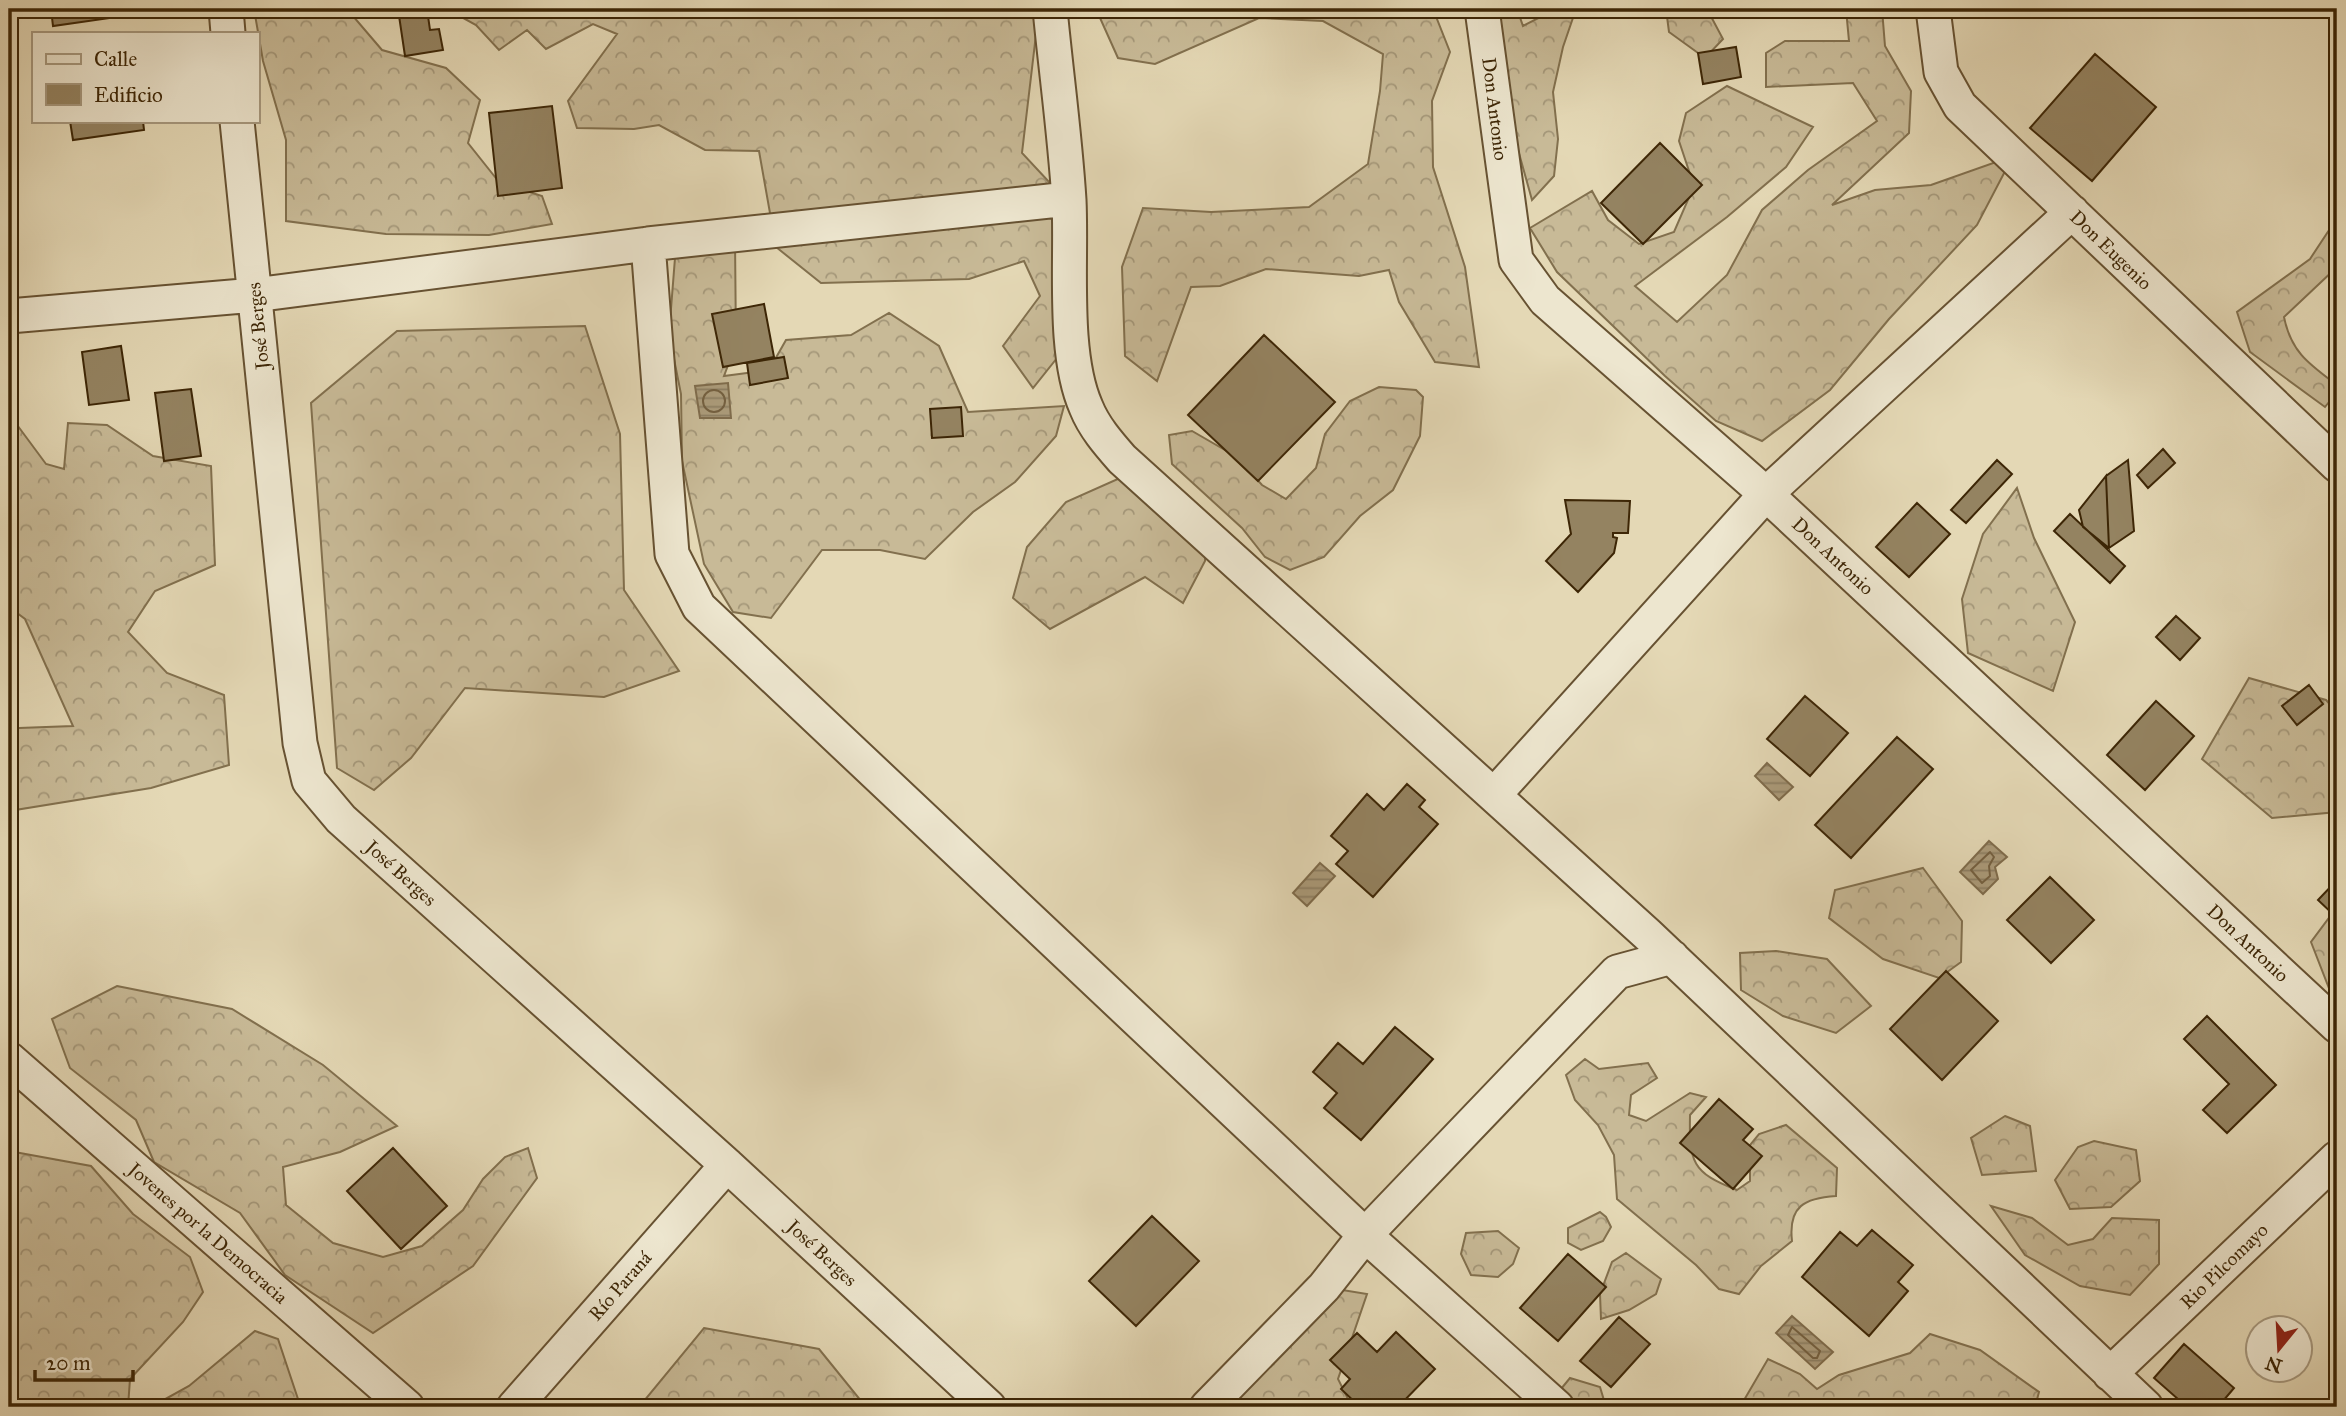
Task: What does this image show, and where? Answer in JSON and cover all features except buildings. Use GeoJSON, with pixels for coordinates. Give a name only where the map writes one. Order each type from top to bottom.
{"type":"FeatureCollection","features":[{"type":"Feature","properties":{"kind":"street"},"geometry":{"type":"LineString","coordinates":[[226,9],[228,32]]}},
{"type":"Feature","properties":{"kind":"street"},"geometry":{"type":"LineString","coordinates":[[1050,9],[1069,199],[1072,326],[1077,377],[1085,406],[1103,438],[1122,459],[1672,957],[2146,1407]]}},
{"type":"Feature","properties":{"kind":"street","name":"Don Antonio"},"geometry":{"type":"LineString","coordinates":[[1482,9],[1516,260],[1545,300],[1766,494],[2337,1026]]}},
{"type":"Feature","properties":{"kind":"street","name":"Don Eugenio"},"geometry":{"type":"LineString","coordinates":[[1933,9],[1941,72],[1961,106],[2337,465]]}},
{"type":"Feature","properties":{"kind":"street","name":"José Berges"},"geometry":{"type":"LineString","coordinates":[[237,122],[300,743],[309,781],[341,819],[727,1165],[989,1407]]}},
{"type":"Feature","properties":{"kind":"street"},"geometry":{"type":"LineString","coordinates":[[9,316],[255,295],[648,244],[1069,199]]}},
{"type":"Feature","properties":{"kind":"street"},"geometry":{"type":"LineString","coordinates":[[1494,795],[1766,494],[2072,212]]}},
{"type":"Feature","properties":{"kind":"street"},"geometry":{"type":"LineString","coordinates":[[648,244],[672,554],[699,607],[1365,1235],[1557,1407]]}},
{"type":"Feature","properties":{"kind":"street"},"geometry":{"type":"LineString","coordinates":[[1617,972],[1626,915]]}},
{"type":"Feature","properties":{"kind":"street"},"geometry":{"type":"LineString","coordinates":[[1207,1407],[1324,1287],[1365,1235],[1617,972],[1672,957]]}},
{"type":"Feature","properties":{"kind":"street","name":"Jovenes por la Democracia"},"geometry":{"type":"LineString","coordinates":[[9,1059],[408,1407]]}},
{"type":"Feature","properties":{"kind":"street","name":"Rio Pilcomayo"},"geometry":{"type":"LineString","coordinates":[[2110,1374],[2337,1158]]}},
{"type":"Feature","properties":{"kind":"street","name":"Río Paraná"},"geometry":{"type":"LineString","coordinates":[[514,1407],[727,1165]]}},
{"type":"Feature","properties":{"kind":"green space"},"geometry":{"type":"Polygon","coordinates":[[[254,9],[342,9],[353,16],[382,50],[446,68],[480,100],[468,143],[499,182],[542,196],[552,224],[489,235],[386,234],[286,221],[286,140],[263,61],[254,9]]]}},
{"type":"Feature","properties":{"kind":"green space"},"geometry":{"type":"Polygon","coordinates":[[[447,9],[1039,9],[1022,153],[1063,197],[1065,348],[1033,388],[1003,346],[1040,296],[1024,261],[969,279],[821,283],[776,247],[759,151],[705,150],[659,125],[634,129],[577,128],[568,101],[617,34],[593,24],[546,49],[527,30],[499,50],[476,25],[447,9]]]}},
{"type":"Feature","properties":{"kind":"green space"},"geometry":{"type":"Polygon","coordinates":[[[1096,9],[1433,9],[1450,52],[1432,101],[1433,167],[1465,267],[1479,367],[1435,362],[1399,302],[1389,270],[1359,276],[1266,269],[1220,286],[1191,287],[1157,381],[1125,356],[1122,267],[1143,208],[1211,212],[1309,207],[1368,164],[1383,54],[1323,21],[1259,18],[1155,64],[1118,58],[1096,9]]]}},
{"type":"Feature","properties":{"kind":"green space"},"geometry":{"type":"Polygon","coordinates":[[[1499,9],[1517,9],[1523,26],[1556,9],[1576,9],[1563,47],[1553,92],[1558,139],[1554,176],[1532,200],[1517,146],[1499,9]]]}},
{"type":"Feature","properties":{"kind":"green space"},"geometry":{"type":"Polygon","coordinates":[[[1666,9],[1707,9],[1723,39],[1705,58],[1669,32],[1666,9]]]}},
{"type":"Feature","properties":{"kind":"green space"},"geometry":{"type":"Polygon","coordinates":[[[1846,9],[1882,9],[1885,46],[1911,91],[1909,133],[1832,205],[1875,190],[1931,185],[2013,156],[1977,225],[1889,319],[1830,390],[1762,441],[1716,421],[1665,376],[1557,272],[1530,228],[1592,191],[1608,220],[1639,244],[1674,232],[1694,186],[1679,141],[1686,113],[1727,86],[1813,127],[1786,167],[1727,217],[1635,286],[1677,322],[1727,275],[1762,210],[1808,170],[1877,121],[1853,83],[1766,87],[1766,53],[1785,41],[1849,41],[1846,9]]]}},
{"type":"Feature","properties":{"kind":"green space"},"geometry":{"type":"Polygon","coordinates":[[[2337,218],[2337,267],[2284,317],[2296,348],[2337,385],[2337,392],[2325,407],[2250,352],[2237,312],[2310,259],[2337,218]]]}},
{"type":"Feature","properties":{"kind":"green space"},"geometry":{"type":"Polygon","coordinates":[[[735,240],[736,344],[724,376],[769,370],[786,340],[851,335],[889,313],[939,346],[968,412],[1064,406],[1056,436],[1015,482],[973,512],[925,559],[880,550],[822,550],[771,618],[733,612],[704,564],[682,461],[681,394],[669,334],[675,258],[735,240]]]}},
{"type":"Feature","properties":{"kind":"green space"},"geometry":{"type":"Polygon","coordinates":[[[585,326],[620,434],[624,590],[679,671],[604,697],[465,688],[411,758],[374,790],[337,768],[311,403],[397,331],[585,326]]]}},
{"type":"Feature","properties":{"kind":"green space"},"geometry":{"type":"Polygon","coordinates":[[[1379,387],[1416,390],[1423,397],[1420,436],[1393,490],[1360,516],[1324,557],[1290,570],[1265,557],[1242,528],[1172,464],[1169,435],[1192,431],[1237,457],[1262,485],[1286,499],[1316,468],[1325,434],[1350,401],[1379,387]]]}},
{"type":"Feature","properties":{"kind":"green space"},"geometry":{"type":"Polygon","coordinates":[[[9,414],[46,464],[64,469],[68,423],[107,425],[153,456],[211,466],[215,565],[155,591],[128,632],[167,673],[224,695],[229,765],[151,788],[9,811],[9,731],[19,728],[73,726],[25,619],[9,607],[9,414]]]}},
{"type":"Feature","properties":{"kind":"green space"},"geometry":{"type":"Polygon","coordinates":[[[1147,466],[1207,523],[1205,561],[1183,603],[1145,577],[1050,629],[1013,598],[1027,547],[1066,502],[1147,466]]]}},
{"type":"Feature","properties":{"kind":"green space"},"geometry":{"type":"Polygon","coordinates":[[[2017,488],[2034,538],[2075,622],[2053,691],[1968,653],[1962,599],[1983,534],[2017,488]]]}},
{"type":"Feature","properties":{"kind":"green space"},"geometry":{"type":"Polygon","coordinates":[[[2249,678],[2326,700],[2337,712],[2337,812],[2272,818],[2202,759],[2249,678]]]}},
{"type":"Feature","properties":{"kind":"green space"},"geometry":{"type":"Polygon","coordinates":[[[1923,868],[1962,921],[1961,962],[1939,978],[1883,959],[1829,918],[1835,890],[1923,868]]]}},
{"type":"Feature","properties":{"kind":"green space"},"geometry":{"type":"Polygon","coordinates":[[[2337,907],[2337,998],[2332,996],[2311,942],[2337,907]]]}},
{"type":"Feature","properties":{"kind":"green space"},"geometry":{"type":"Polygon","coordinates":[[[1776,951],[1827,959],[1871,1006],[1836,1033],[1783,1016],[1741,990],[1740,953],[1776,951]]]}},
{"type":"Feature","properties":{"kind":"green space"},"geometry":{"type":"Polygon","coordinates":[[[117,986],[232,1009],[323,1065],[397,1126],[340,1152],[283,1167],[286,1205],[333,1243],[383,1257],[422,1246],[463,1210],[483,1179],[505,1157],[528,1148],[537,1178],[473,1266],[373,1333],[285,1275],[240,1213],[154,1162],[136,1120],[70,1068],[52,1019],[117,986]]]}},
{"type":"Feature","properties":{"kind":"green space"},"geometry":{"type":"Polygon","coordinates":[[[1585,1059],[1599,1069],[1648,1063],[1657,1078],[1631,1095],[1629,1115],[1646,1121],[1690,1093],[1706,1097],[1690,1115],[1691,1144],[1696,1164],[1711,1178],[1737,1190],[1750,1181],[1750,1145],[1759,1134],[1786,1125],[1837,1168],[1836,1196],[1815,1199],[1801,1206],[1793,1219],[1792,1241],[1761,1266],[1739,1294],[1719,1289],[1696,1265],[1617,1199],[1614,1155],[1598,1125],[1575,1100],[1566,1075],[1585,1059]]]}},
{"type":"Feature","properties":{"kind":"green space"},"geometry":{"type":"Polygon","coordinates":[[[2005,1116],[2030,1126],[2036,1171],[1982,1175],[1971,1138],[2005,1116]]]}},
{"type":"Feature","properties":{"kind":"green space"},"geometry":{"type":"Polygon","coordinates":[[[2094,1141],[2136,1150],[2140,1181],[2111,1207],[2070,1209],[2055,1180],[2078,1147],[2094,1141]]]}},
{"type":"Feature","properties":{"kind":"green space"},"geometry":{"type":"Polygon","coordinates":[[[9,1151],[91,1166],[133,1214],[190,1257],[203,1292],[183,1322],[130,1379],[128,1407],[9,1407],[9,1151]]]}},
{"type":"Feature","properties":{"kind":"green space"},"geometry":{"type":"Polygon","coordinates":[[[1991,1206],[2032,1218],[2068,1245],[2093,1239],[2112,1218],[2159,1220],[2159,1264],[2130,1295],[2080,1286],[2025,1255],[1991,1206]]]}},
{"type":"Feature","properties":{"kind":"green space"},"geometry":{"type":"Polygon","coordinates":[[[1600,1212],[1611,1227],[1603,1241],[1581,1250],[1568,1243],[1568,1228],[1600,1212]]]}},
{"type":"Feature","properties":{"kind":"green space"},"geometry":{"type":"Polygon","coordinates":[[[1498,1231],[1519,1248],[1513,1264],[1498,1277],[1471,1275],[1461,1254],[1466,1233],[1498,1231]]]}},
{"type":"Feature","properties":{"kind":"green space"},"geometry":{"type":"Polygon","coordinates":[[[1626,1253],[1661,1279],[1656,1294],[1629,1310],[1601,1319],[1600,1294],[1612,1262],[1626,1253]]]}},
{"type":"Feature","properties":{"kind":"green space"},"geometry":{"type":"Polygon","coordinates":[[[1324,1287],[1367,1294],[1338,1379],[1352,1407],[1186,1407],[1324,1287]]]}},
{"type":"Feature","properties":{"kind":"green space"},"geometry":{"type":"Polygon","coordinates":[[[704,1328],[819,1349],[866,1407],[639,1407],[704,1328]]]}},
{"type":"Feature","properties":{"kind":"green space"},"geometry":{"type":"Polygon","coordinates":[[[255,1331],[278,1339],[298,1399],[284,1407],[151,1407],[189,1386],[255,1331]]]}},
{"type":"Feature","properties":{"kind":"green space"},"geometry":{"type":"Polygon","coordinates":[[[1930,1334],[1980,1350],[2039,1392],[2035,1407],[1740,1407],[1768,1359],[1800,1374],[1817,1389],[1839,1375],[1910,1353],[1930,1334]]]}},
{"type":"Feature","properties":{"kind":"green space"},"geometry":{"type":"Polygon","coordinates":[[[1570,1378],[1600,1387],[1606,1407],[1559,1407],[1556,1395],[1570,1378]]]}},
{"type":"Feature","properties":{"kind":"water"},"geometry":{"type":"Polygon","coordinates":[[[728,383],[731,418],[700,418],[695,386],[728,383]]]}},
{"type":"Feature","properties":{"kind":"water"},"geometry":{"type":"Polygon","coordinates":[[[1767,763],[1793,787],[1779,800],[1755,776],[1767,763]]]}},
{"type":"Feature","properties":{"kind":"water"},"geometry":{"type":"Polygon","coordinates":[[[1989,841],[2007,857],[1995,867],[1998,879],[1983,894],[1960,872],[1989,841]]]}},
{"type":"Feature","properties":{"kind":"water"},"geometry":{"type":"Polygon","coordinates":[[[1320,863],[1335,876],[1307,906],[1293,893],[1320,863]]]}},
{"type":"Feature","properties":{"kind":"water"},"geometry":{"type":"Polygon","coordinates":[[[1792,1316],[1833,1352],[1815,1369],[1776,1333],[1792,1316]]]}}]}
